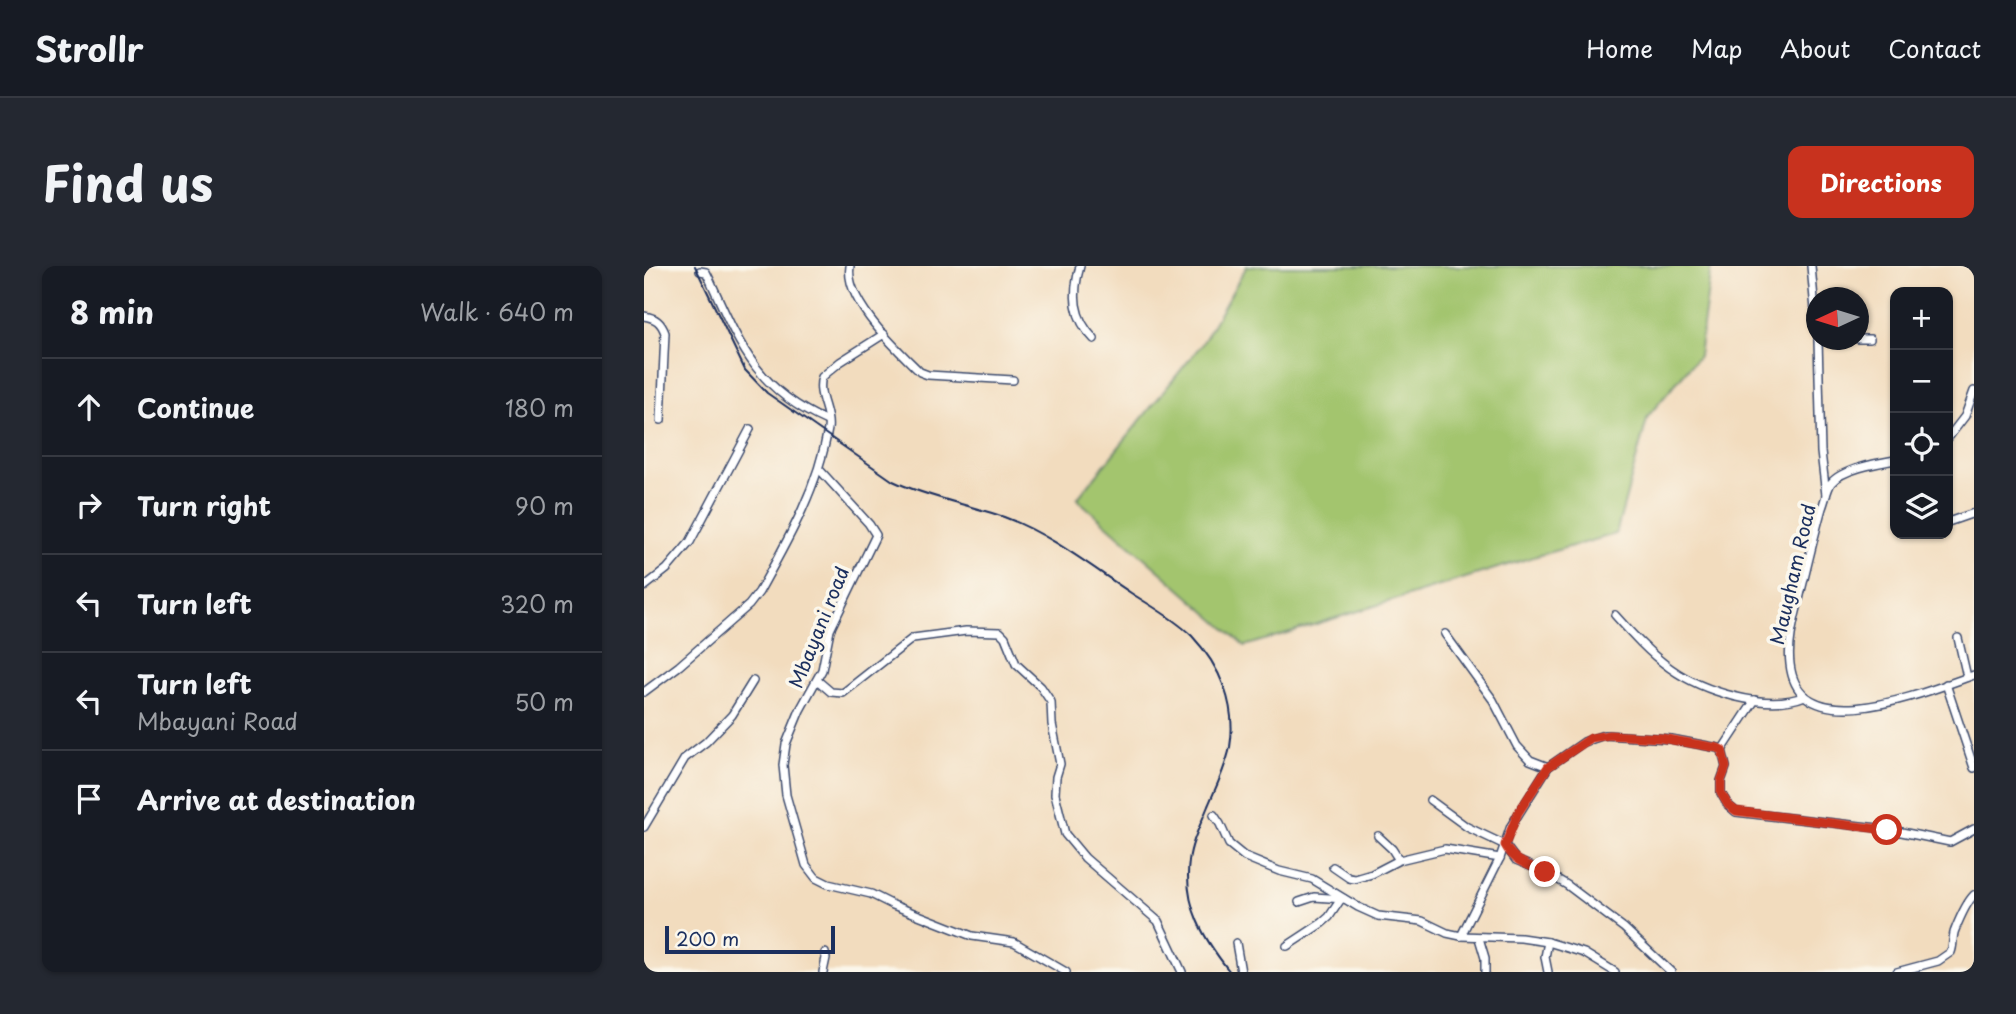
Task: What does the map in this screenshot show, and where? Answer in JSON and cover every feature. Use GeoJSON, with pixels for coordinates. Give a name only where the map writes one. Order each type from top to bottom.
{"type":"FeatureCollection","features":[{"type":"Feature","properties":{"kind":"street"},"geometry":{"type":"LineString","coordinates":[[849,266],[850,285],[860,303],[884,334],[925,374],[1013,380]]}},
{"type":"Feature","properties":{"kind":"street"},"geometry":{"type":"LineString","coordinates":[[1080,266],[1075,309],[1082,326],[1094,339]]}},
{"type":"Feature","properties":{"kind":"street"},"geometry":{"type":"LineString","coordinates":[[1811,266],[1813,287]]}},
{"type":"Feature","properties":{"kind":"street"},"geometry":{"type":"LineString","coordinates":[[700,271],[706,272],[753,366],[782,395],[807,412],[827,421]]}},
{"type":"Feature","properties":{"kind":"street"},"geometry":{"type":"LineString","coordinates":[[644,316],[662,324],[665,333],[661,420]]}},
{"type":"Feature","properties":{"kind":"street"},"geometry":{"type":"LineString","coordinates":[[644,692],[679,666],[754,599],[805,504],[819,469],[828,429],[820,390],[822,377],[884,334]]}},
{"type":"Feature","properties":{"kind":"street"},"geometry":{"type":"LineString","coordinates":[[1818,350],[1821,452],[1826,495]]}},
{"type":"Feature","properties":{"kind":"street"},"geometry":{"type":"LineString","coordinates":[[1953,432],[1965,416],[1974,391]]}},
{"type":"Feature","properties":{"kind":"street"},"geometry":{"type":"LineString","coordinates":[[644,587],[648,579],[667,569],[690,542],[750,429]]}},
{"type":"Feature","properties":{"kind":"street","name":"Maugham Road"},"geometry":{"type":"LineString","coordinates":[[1805,696],[1795,682],[1790,666],[1792,631],[1826,495],[1831,484],[1845,473],[1890,461]]}},
{"type":"Feature","properties":{"kind":"street","name":"Mbayani road"},"geometry":{"type":"LineString","coordinates":[[819,469],[876,535],[827,638],[817,680],[788,735],[783,765],[788,803],[804,860],[812,874],[828,884],[872,894],[972,936],[1014,942],[1066,972]]}},
{"type":"Feature","properties":{"kind":"street"},"geometry":{"type":"LineString","coordinates":[[1953,520],[1974,513]]}},
{"type":"Feature","properties":{"kind":"street"},"geometry":{"type":"LineString","coordinates":[[1615,615],[1648,651],[1673,671],[1733,696],[1755,700],[1793,700],[1805,696],[1826,707],[1845,708],[1898,700],[1971,676],[1958,638]]}},
{"type":"Feature","properties":{"kind":"street"},"geometry":{"type":"LineString","coordinates":[[817,680],[831,692],[843,694],[913,638],[966,631],[1000,632],[1005,637],[1016,664],[1041,687],[1051,702],[1052,724],[1060,764],[1055,794],[1065,834],[1085,858],[1158,921],[1182,972]]}},
{"type":"Feature","properties":{"kind":"street"},"geometry":{"type":"LineString","coordinates":[[1445,634],[1493,700],[1517,747],[1531,760],[1548,767]]}},
{"type":"Feature","properties":{"kind":"street"},"geometry":{"type":"LineString","coordinates":[[644,827],[685,758],[706,742],[732,715],[753,681]]}},
{"type":"Feature","properties":{"kind":"street"},"geometry":{"type":"LineString","coordinates":[[1947,684],[1974,768]]}},
{"type":"Feature","properties":{"kind":"street"},"geometry":{"type":"LineString","coordinates":[[1755,700],[1722,750],[1726,767],[1721,781],[1721,793],[1728,805],[1736,811],[1887,830],[1950,842],[1974,829]]}},
{"type":"Feature","properties":{"kind":"street"},"geometry":{"type":"LineString","coordinates":[[1461,936],[1500,858],[1518,813],[1548,767],[1591,738],[1604,735],[1671,739],[1722,750]]}},
{"type":"Feature","properties":{"kind":"street"},"geometry":{"type":"LineString","coordinates":[[1430,800],[1467,827],[1505,845],[1516,860],[1552,875],[1624,928],[1671,972]]}},
{"type":"Feature","properties":{"kind":"street"},"geometry":{"type":"LineString","coordinates":[[1213,815],[1229,844],[1245,857],[1279,871],[1312,879],[1343,899],[1378,916],[1422,921],[1447,933],[1461,936],[1521,937],[1548,942],[1584,953],[1615,972]]}},
{"type":"Feature","properties":{"kind":"street"},"geometry":{"type":"LineString","coordinates":[[1378,836],[1399,860]]}},
{"type":"Feature","properties":{"kind":"street"},"geometry":{"type":"LineString","coordinates":[[1333,867],[1355,879],[1372,874],[1399,860],[1445,849],[1500,858]]}},
{"type":"Feature","properties":{"kind":"street"},"geometry":{"type":"LineString","coordinates":[[1896,972],[1938,961],[1951,952],[1954,931],[1961,922],[1967,902],[1974,895]]}},
{"type":"Feature","properties":{"kind":"street"},"geometry":{"type":"LineString","coordinates":[[1299,902],[1309,898],[1343,899]]}},
{"type":"Feature","properties":{"kind":"street"},"geometry":{"type":"LineString","coordinates":[[1287,946],[1329,917],[1343,899]]}},
{"type":"Feature","properties":{"kind":"street"},"geometry":{"type":"LineString","coordinates":[[1479,938],[1485,958],[1485,972]]}},
{"type":"Feature","properties":{"kind":"street"},"geometry":{"type":"LineString","coordinates":[[1548,942],[1545,957],[1548,972]]}},
{"type":"Feature","properties":{"kind":"street"},"geometry":{"type":"LineString","coordinates":[[1236,943],[1241,972]]}},
{"type":"Feature","properties":{"kind":"street"},"geometry":{"type":"LineString","coordinates":[[823,972],[827,958],[825,953]]}},
{"type":"Feature","properties":{"kind":"green space"},"geometry":{"type":"Polygon","coordinates":[[[1247,266],[1711,266],[1699,356],[1648,416],[1616,534],[1245,646],[1077,499],[1202,344],[1247,266]]]}},
{"type":"Feature","properties":{"kind":"railway"},"geometry":{"type":"LineString","coordinates":[[695,266],[745,370],[767,393],[893,481],[920,492],[1004,517],[1054,541],[1171,618],[1202,648],[1224,687],[1232,731],[1226,762],[1192,847],[1189,893],[1204,934],[1230,972]]}},
{"type":"Feature","properties":{"kind":"route"},"geometry":{"type":"LineString","coordinates":[[1545,872],[1525,865],[1507,850],[1505,845],[1511,827],[1548,767],[1591,738],[1604,735],[1671,739],[1722,750],[1726,767],[1721,781],[1721,793],[1728,805],[1736,811],[1887,830]]}}]}
